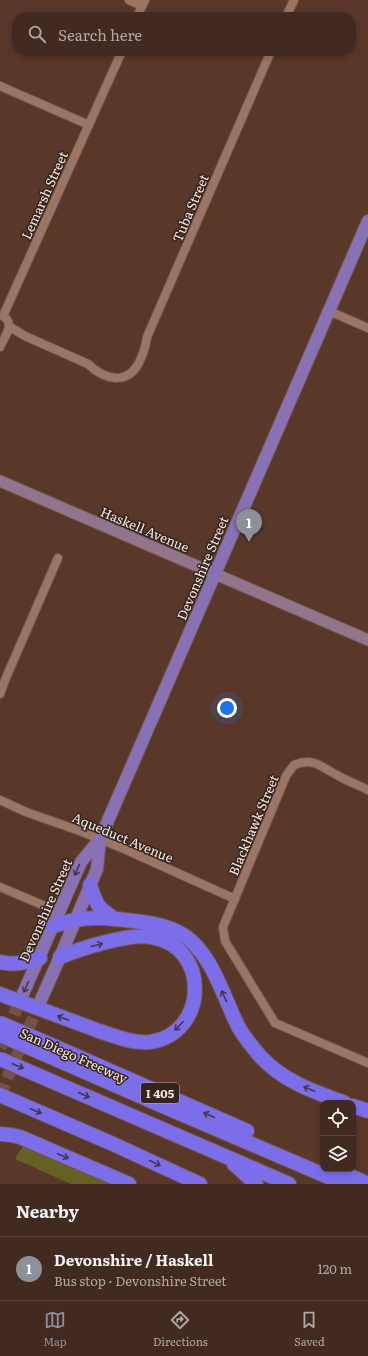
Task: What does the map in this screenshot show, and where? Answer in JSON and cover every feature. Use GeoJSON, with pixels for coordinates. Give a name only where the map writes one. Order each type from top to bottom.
{"type":"FeatureCollection","features":[{"type":"Feature","properties":{"kind":"highway"},"geometry":{"type":"LineString","coordinates":[[90,885],[96,903],[101,910],[116,919]]}},
{"type":"Feature","properties":{"kind":"highway"},"geometry":{"type":"LineString","coordinates":[[53,926],[89,918],[116,919],[152,924],[179,932],[203,954],[212,969],[240,1029],[251,1046],[262,1058],[283,1076],[298,1084],[338,1100]]}},
{"type":"Feature","properties":{"kind":"highway"},"geometry":{"type":"LineString","coordinates":[[0,994],[99,1031],[141,1042],[150,1042],[160,1039],[171,1033],[182,1024],[194,1002],[195,984],[191,968],[179,950],[165,941],[144,936],[125,937],[74,951],[60,958]]}},
{"type":"Feature","properties":{"kind":"highway"},"geometry":{"type":"LineString","coordinates":[[0,962],[15,964],[26,963],[40,958]]}},
{"type":"Feature","properties":{"kind":"highway","name":"San Diego Freeway"},"geometry":{"type":"LineString","coordinates":[[0,1023],[45,1053],[320,1163]]}},
{"type":"Feature","properties":{"kind":"highway"},"geometry":{"type":"LineString","coordinates":[[0,1034],[172,1110],[346,1184]]}},
{"type":"Feature","properties":{"kind":"highway"},"geometry":{"type":"LineString","coordinates":[[0,1042],[45,1053],[325,1184]]}},
{"type":"Feature","properties":{"kind":"highway","name":"I 405"},"geometry":{"type":"LineString","coordinates":[[0,1058],[289,1184]]}},
{"type":"Feature","properties":{"kind":"highway"},"geometry":{"type":"LineString","coordinates":[[0,1095],[200,1184]]}},
{"type":"Feature","properties":{"kind":"highway"},"geometry":{"type":"LineString","coordinates":[[356,1107],[368,1112]]}},
{"type":"Feature","properties":{"kind":"highway"},"geometry":{"type":"LineString","coordinates":[[0,1134],[20,1137],[129,1184]]}},
{"type":"Feature","properties":{"kind":"highway"},"geometry":{"type":"LineString","coordinates":[[227,1157],[256,1184]]}},
{"type":"Feature","properties":{"kind":"highway"},"geometry":{"type":"LineString","coordinates":[[341,1172],[368,1184]]}},
{"type":"Feature","properties":{"kind":"main road","name":"Devonshire Street"},"geometry":{"type":"LineString","coordinates":[[22,996],[81,862],[100,839],[368,221]]}},
{"type":"Feature","properties":{"kind":"main road","name":"Haskell Avenue"},"geometry":{"type":"LineString","coordinates":[[0,480],[368,640]]}},
{"type":"Feature","properties":{"kind":"main road","name":"Devonshire Street"},"geometry":{"type":"LineString","coordinates":[[40,1002],[97,869],[100,839]]}},
{"type":"Feature","properties":{"kind":"street"},"geometry":{"type":"LineString","coordinates":[[129,0],[143,3]]}},
{"type":"Feature","properties":{"kind":"street"},"geometry":{"type":"LineString","coordinates":[[288,12],[294,0]]}},
{"type":"Feature","properties":{"kind":"street","name":"Lemarsh Street"},"geometry":{"type":"LineString","coordinates":[[10,327],[9,321],[2,316],[120,56]]}},
{"type":"Feature","properties":{"kind":"street","name":"Tuba Street"},"geometry":{"type":"LineString","coordinates":[[10,327],[88,364],[94,370],[108,377],[116,379],[130,374],[141,359],[147,337],[269,56]]}},
{"type":"Feature","properties":{"kind":"street"},"geometry":{"type":"LineString","coordinates":[[0,86],[89,125]]}},
{"type":"Feature","properties":{"kind":"street"},"geometry":{"type":"LineString","coordinates":[[329,311],[368,328]]}},
{"type":"Feature","properties":{"kind":"street"},"geometry":{"type":"LineString","coordinates":[[0,347],[10,327]]}},
{"type":"Feature","properties":{"kind":"street"},"geometry":{"type":"LineString","coordinates":[[0,694],[58,558]]}},
{"type":"Feature","properties":{"kind":"street","name":"Blackhawk Street"},"geometry":{"type":"LineString","coordinates":[[368,790],[336,775],[322,765],[312,762],[298,763],[291,768],[286,776],[223,927],[225,941],[276,1023],[368,1063]]}},
{"type":"Feature","properties":{"kind":"street","name":"Aqueduct Avenue"},"geometry":{"type":"LineString","coordinates":[[0,800],[26,812],[100,839],[235,899]]}},
{"type":"Feature","properties":{"kind":"street"},"geometry":{"type":"LineString","coordinates":[[0,888],[59,912]]}},
{"type":"Feature","properties":{"kind":"shaded area"},"geometry":{"type":"Polygon","coordinates":[[[23,1146],[114,1184],[71,1184],[15,1159],[23,1146]]]}},
{"type":"Feature","properties":{"kind":"tunnel"},"geometry":{"type":"LineString","coordinates":[[0,1048],[22,996]]}},
{"type":"Feature","properties":{"kind":"tunnel"},"geometry":{"type":"LineString","coordinates":[[0,1095],[40,1002]]}},
{"type":"Feature","properties":{"kind":"place","name":"Devonshire / Haskell"},"geometry":{"type":"Point","coordinates":[249,542]}}]}
